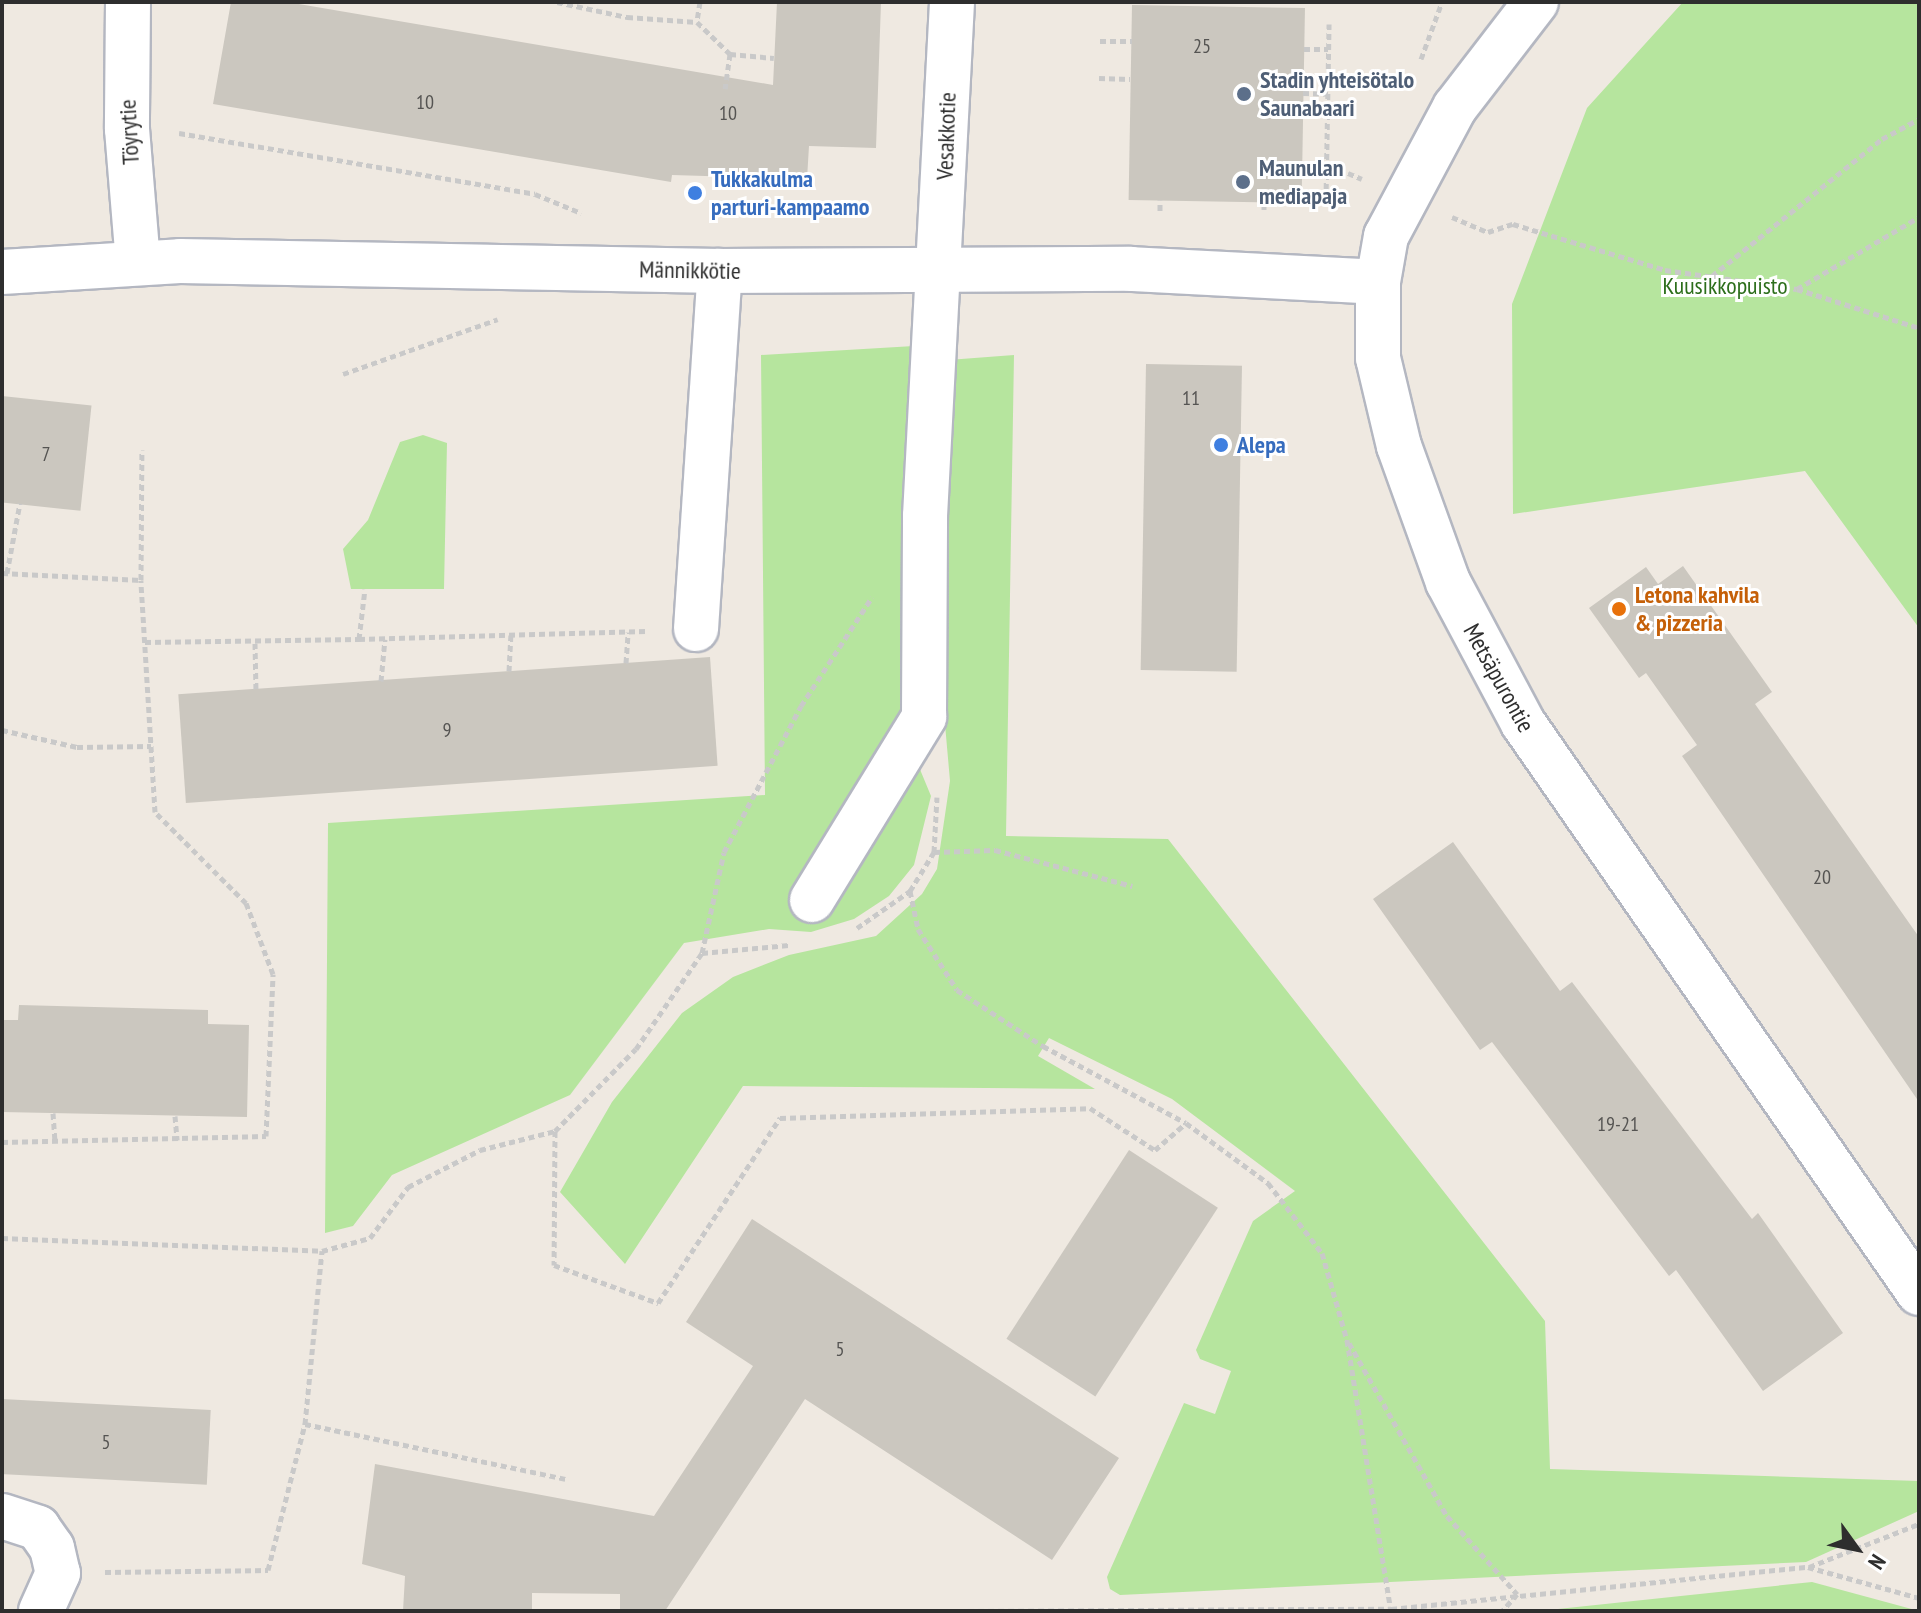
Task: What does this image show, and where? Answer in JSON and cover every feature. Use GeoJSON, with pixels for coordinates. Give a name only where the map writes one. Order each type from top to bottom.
{"type":"FeatureCollection","features":[{"type":"Feature","properties":{"kind":"street","name":"Töyrytie"},"geometry":{"type":"LineString","coordinates":[[128,2],[127,129],[138,262]]}},
{"type":"Feature","properties":{"kind":"street","name":"Vesakkotie"},"geometry":{"type":"LineString","coordinates":[[812,900],[924,717],[925,516],[952,2]]}},
{"type":"Feature","properties":{"kind":"street","name":"Metsäpurontie"},"geometry":{"type":"LineString","coordinates":[[1536,2],[1455,107],[1386,236],[1378,282],[1378,358],[1399,446],[1448,582],[1515,709],[1576,807],[1919,1293]]}},
{"type":"Feature","properties":{"kind":"street","name":"Männikkötie"},"geometry":{"type":"LineString","coordinates":[[2,272],[138,262],[720,271],[1131,269],[1378,282]]}},
{"type":"Feature","properties":{"kind":"street"},"geometry":{"type":"LineString","coordinates":[[696,629],[720,271]]}},
{"type":"Feature","properties":{"kind":"street"},"geometry":{"type":"LineString","coordinates":[[2,1516],[38,1528],[52,1548],[50,1592]]}},
{"type":"Feature","properties":{"kind":"path"},"geometry":{"type":"LineString","coordinates":[[557,2],[627,17],[697,22],[730,54],[774,58]]}},
{"type":"Feature","properties":{"kind":"path"},"geometry":{"type":"LineString","coordinates":[[697,22],[700,2]]}},
{"type":"Feature","properties":{"kind":"path"},"geometry":{"type":"LineString","coordinates":[[1421,59],[1442,2]]}},
{"type":"Feature","properties":{"kind":"path"},"geometry":{"type":"LineString","coordinates":[[1326,199],[1329,24]]}},
{"type":"Feature","properties":{"kind":"path"},"geometry":{"type":"LineString","coordinates":[[1100,41],[1132,41]]}},
{"type":"Feature","properties":{"kind":"path"},"geometry":{"type":"LineString","coordinates":[[1304,49],[1328,49]]}},
{"type":"Feature","properties":{"kind":"path"},"geometry":{"type":"LineString","coordinates":[[725,89],[730,54]]}},
{"type":"Feature","properties":{"kind":"path"},"geometry":{"type":"LineString","coordinates":[[1099,78],[1130,79]]}},
{"type":"Feature","properties":{"kind":"path"},"geometry":{"type":"LineString","coordinates":[[1303,93],[1328,94]]}},
{"type":"Feature","properties":{"kind":"path"},"geometry":{"type":"LineString","coordinates":[[1712,277],[1882,139],[1919,119]]}},
{"type":"Feature","properties":{"kind":"path"},"geometry":{"type":"LineString","coordinates":[[127,129],[168,131],[535,194],[581,213]]}},
{"type":"Feature","properties":{"kind":"path"},"geometry":{"type":"LineString","coordinates":[[1348,173],[1488,232],[1513,224],[1665,270],[1797,289],[1919,328]]}},
{"type":"Feature","properties":{"kind":"path"},"geometry":{"type":"LineString","coordinates":[[1160,200],[1160,211]]}},
{"type":"Feature","properties":{"kind":"path"},"geometry":{"type":"LineString","coordinates":[[1264,203],[1264,211]]}},
{"type":"Feature","properties":{"kind":"path"},"geometry":{"type":"LineString","coordinates":[[1797,289],[1919,217]]}},
{"type":"Feature","properties":{"kind":"path"},"geometry":{"type":"LineString","coordinates":[[343,374],[510,313]]}},
{"type":"Feature","properties":{"kind":"path"},"geometry":{"type":"LineString","coordinates":[[2,1142],[266,1136],[273,974],[246,903],[155,812],[141,580],[142,450]]}},
{"type":"Feature","properties":{"kind":"path"},"geometry":{"type":"LineString","coordinates":[[20,503],[5,573],[141,580]]}},
{"type":"Feature","properties":{"kind":"path"},"geometry":{"type":"LineString","coordinates":[[359,639],[365,589]]}},
{"type":"Feature","properties":{"kind":"path"},"geometry":{"type":"LineString","coordinates":[[2,1238],[322,1251],[370,1238],[408,1187],[480,1150],[555,1131],[636,1049],[702,953],[724,852],[801,706],[876,592]]}},
{"type":"Feature","properties":{"kind":"path"},"geometry":{"type":"LineString","coordinates":[[145,642],[255,643],[696,629]]}},
{"type":"Feature","properties":{"kind":"path"},"geometry":{"type":"LineString","coordinates":[[626,663],[628,632]]}},
{"type":"Feature","properties":{"kind":"path"},"geometry":{"type":"LineString","coordinates":[[509,671],[511,635]]}},
{"type":"Feature","properties":{"kind":"path"},"geometry":{"type":"LineString","coordinates":[[381,681],[385,639]]}},
{"type":"Feature","properties":{"kind":"path"},"geometry":{"type":"LineString","coordinates":[[255,643],[256,689]]}},
{"type":"Feature","properties":{"kind":"path"},"geometry":{"type":"LineString","coordinates":[[2,730],[77,747],[151,746]]}},
{"type":"Feature","properties":{"kind":"path"},"geometry":{"type":"LineString","coordinates":[[848,931],[910,891],[934,852],[937,790]]}},
{"type":"Feature","properties":{"kind":"path"},"geometry":{"type":"LineString","coordinates":[[934,852],[995,850],[1132,886]]}},
{"type":"Feature","properties":{"kind":"path"},"geometry":{"type":"LineString","coordinates":[[910,891],[918,929],[957,990],[1043,1046],[1186,1123],[1268,1183],[1322,1253],[1347,1340],[1391,1610]]}},
{"type":"Feature","properties":{"kind":"path"},"geometry":{"type":"LineString","coordinates":[[702,953],[805,943]]}},
{"type":"Feature","properties":{"kind":"path"},"geometry":{"type":"LineString","coordinates":[[555,1131],[554,1265],[658,1303],[780,1118],[1090,1108],[1155,1150],[1186,1123]]}},
{"type":"Feature","properties":{"kind":"path"},"geometry":{"type":"LineString","coordinates":[[53,1113],[55,1141]]}},
{"type":"Feature","properties":{"kind":"path"},"geometry":{"type":"LineString","coordinates":[[175,1116],[177,1140]]}},
{"type":"Feature","properties":{"kind":"path"},"geometry":{"type":"LineString","coordinates":[[50,1592],[268,1570],[305,1424],[322,1251]]}},
{"type":"Feature","properties":{"kind":"path"},"geometry":{"type":"LineString","coordinates":[[1347,1340],[1447,1516],[1517,1594]]}},
{"type":"Feature","properties":{"kind":"path"},"geometry":{"type":"LineString","coordinates":[[305,1424],[565,1479]]}},
{"type":"Feature","properties":{"kind":"path"},"geometry":{"type":"LineString","coordinates":[[958,1611],[1391,1610],[1517,1594],[1808,1567],[1919,1524]]}},
{"type":"Feature","properties":{"kind":"path"},"geometry":{"type":"LineString","coordinates":[[1808,1567],[1919,1598]]}},
{"type":"Feature","properties":{"kind":"path"},"geometry":{"type":"LineString","coordinates":[[1502,1611],[1517,1594]]}},
{"type":"Feature","properties":{"kind":"green space","name":"Kuusikkopuisto"},"geometry":{"type":"Polygon","coordinates":[[[1683,2],[1919,2],[1919,628],[1805,471],[1513,514],[1512,304],[1587,108],[1683,2]]]}},
{"type":"Feature","properties":{"kind":"green space"},"geometry":{"type":"Polygon","coordinates":[[[914,346],[907,709],[829,911],[919,767],[931,796],[914,865],[889,896],[854,919],[811,932],[769,929],[684,943],[570,1095],[392,1175],[353,1226],[325,1233],[328,823],[765,795],[761,355],[914,346]]]}},
{"type":"Feature","properties":{"kind":"green space"},"geometry":{"type":"Polygon","coordinates":[[[1014,355],[1006,836],[1168,839],[1545,1321],[1550,1469],[1919,1481],[1919,1511],[1806,1562],[1120,1595],[1110,1589],[1107,1577],[1184,1403],[1215,1414],[1231,1371],[1200,1359],[1196,1350],[1253,1221],[1295,1191],[1172,1099],[1049,1038],[1038,1056],[1095,1089],[743,1086],[625,1264],[560,1192],[612,1102],[682,1013],[733,977],[789,955],[876,936],[922,894],[937,869],[950,781],[944,713],[948,360],[1014,355]]]}},
{"type":"Feature","properties":{"kind":"green space"},"geometry":{"type":"Polygon","coordinates":[[[423,435],[447,443],[444,589],[351,589],[343,549],[368,520],[400,442],[423,435]]]}},
{"type":"Feature","properties":{"kind":"green space"},"geometry":{"type":"Polygon","coordinates":[[[1812,1582],[1919,1611],[1539,1611],[1812,1582]]]}},
{"type":"Feature","properties":{"kind":"building"},"geometry":{"type":"Polygon","coordinates":[[[231,2],[287,2],[773,85],[777,2],[881,2],[876,148],[809,146],[807,179],[672,175],[671,182],[213,104],[231,2]]]}},
{"type":"Feature","properties":{"kind":"building"},"geometry":{"type":"Polygon","coordinates":[[[1132,5],[1305,8],[1302,203],[1129,200],[1132,5]]]}},
{"type":"Feature","properties":{"kind":"building"},"geometry":{"type":"Polygon","coordinates":[[[1146,364],[1242,366],[1237,672],[1141,670],[1146,364]]]}},
{"type":"Feature","properties":{"kind":"building"},"geometry":{"type":"Polygon","coordinates":[[[2,396],[92,405],[80,511],[2,503],[2,396]]]}},
{"type":"Feature","properties":{"kind":"building"},"geometry":{"type":"Polygon","coordinates":[[[1683,566],[1772,692],[1755,704],[1919,937],[1919,1102],[1682,756],[1697,745],[1646,673],[1639,678],[1589,608],[1646,567],[1658,584],[1683,566]]]}},
{"type":"Feature","properties":{"kind":"building"},"geometry":{"type":"Polygon","coordinates":[[[710,657],[718,766],[186,803],[178,694],[710,657]]]}},
{"type":"Feature","properties":{"kind":"building"},"geometry":{"type":"Polygon","coordinates":[[[1453,842],[1560,991],[1572,982],[1752,1219],[1758,1213],[1843,1333],[1763,1391],[1676,1270],[1669,1276],[1492,1042],[1480,1050],[1373,899],[1453,842]]]}},
{"type":"Feature","properties":{"kind":"building"},"geometry":{"type":"Polygon","coordinates":[[[19,1005],[208,1010],[208,1024],[249,1025],[247,1117],[2,1112],[2,1020],[18,1020],[19,1005]]]}},
{"type":"Feature","properties":{"kind":"building"},"geometry":{"type":"Polygon","coordinates":[[[1129,1150],[1218,1208],[1095,1396],[1006,1339],[1129,1150]]]}},
{"type":"Feature","properties":{"kind":"building"},"geometry":{"type":"Polygon","coordinates":[[[752,1219],[1119,1458],[1052,1560],[805,1399],[665,1611],[620,1611],[620,1594],[532,1593],[532,1611],[403,1611],[405,1576],[362,1564],[375,1464],[654,1516],[753,1366],[686,1322],[752,1219]]]}},
{"type":"Feature","properties":{"kind":"building"},"geometry":{"type":"Polygon","coordinates":[[[2,1399],[211,1410],[207,1485],[2,1474],[2,1399]]]}},
{"type":"Feature","properties":{"kind":"place","name":"Stadin yhteisötalo Saunabaari"},"geometry":{"type":"Point","coordinates":[1244,94]}},
{"type":"Feature","properties":{"kind":"place","name":"Maunulan mediapaja"},"geometry":{"type":"Point","coordinates":[1243,182]}},
{"type":"Feature","properties":{"kind":"place","name":"Tukkakulma parturi-kampaamo"},"geometry":{"type":"Point","coordinates":[695,193]}},
{"type":"Feature","properties":{"kind":"place","name":"Alepa"},"geometry":{"type":"Point","coordinates":[1221,445]}},
{"type":"Feature","properties":{"kind":"place","name":"Letona kahvila & pizzeria"},"geometry":{"type":"Point","coordinates":[1619,609]}}]}
